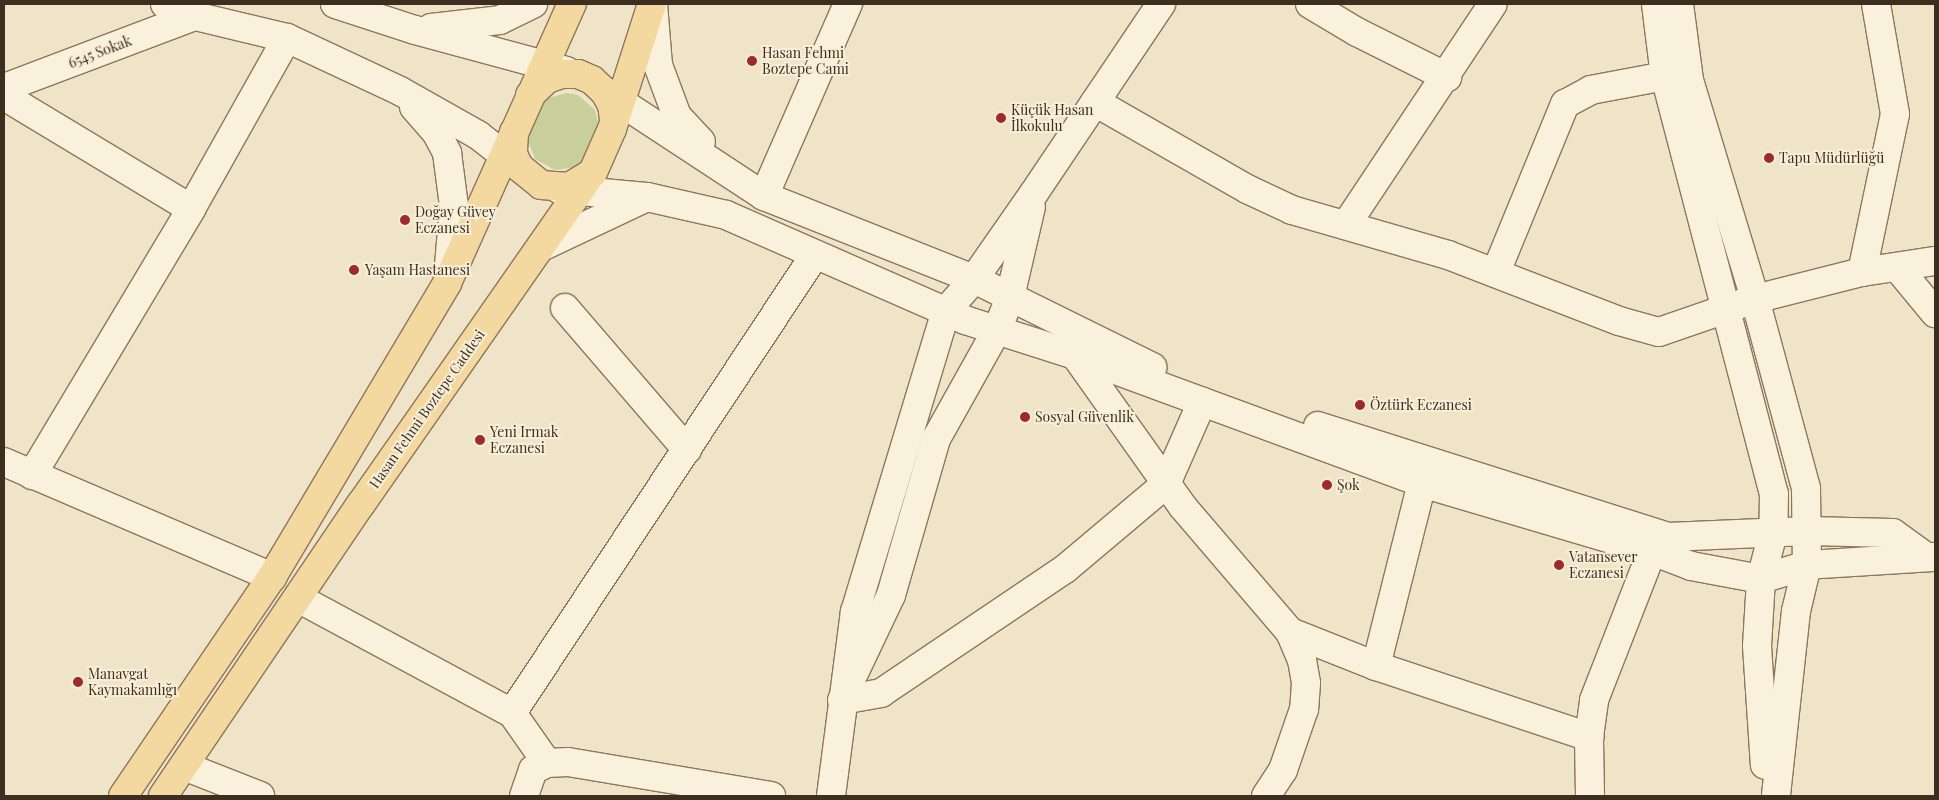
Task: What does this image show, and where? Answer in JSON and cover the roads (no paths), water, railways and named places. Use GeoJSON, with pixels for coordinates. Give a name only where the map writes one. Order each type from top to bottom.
{"type":"FeatureCollection","features":[{"type":"Feature","properties":{"kind":"main road"},"geometry":{"type":"LineString","coordinates":[[123,796],[272,577],[447,283],[511,161],[520,114],[572,4]]}},
{"type":"Feature","properties":{"kind":"main road","name":"Hasan Fehmi Boztepe Caddesi"},"geometry":{"type":"LineString","coordinates":[[163,796],[541,247],[576,183],[613,104],[653,4]]}},
{"type":"Feature","properties":{"kind":"main road"},"geometry":{"type":"LineString","coordinates":[[520,114],[534,89],[547,79],[562,74],[578,74],[592,80],[613,104]]}},
{"type":"Feature","properties":{"kind":"main road"},"geometry":{"type":"LineString","coordinates":[[511,161],[528,178],[576,183]]}},
{"type":"Feature","properties":{"kind":"street"},"geometry":{"type":"LineString","coordinates":[[165,4],[195,16],[287,38],[400,91],[478,136],[511,161]]}},
{"type":"Feature","properties":{"kind":"street"},"geometry":{"type":"LineString","coordinates":[[335,4],[415,30],[578,74]]}},
{"type":"Feature","properties":{"kind":"street"},"geometry":{"type":"LineString","coordinates":[[415,30],[500,20],[533,4]]}},
{"type":"Feature","properties":{"kind":"street"},"geometry":{"type":"LineString","coordinates":[[653,4],[658,65],[677,116],[732,177]]}},
{"type":"Feature","properties":{"kind":"street"},"geometry":{"type":"LineString","coordinates":[[832,796],[842,700],[855,612],[946,311],[974,279],[1161,4]]}},
{"type":"Feature","properties":{"kind":"street"},"geometry":{"type":"LineString","coordinates":[[1310,4],[1357,32],[1447,77]]}},
{"type":"Feature","properties":{"kind":"street"},"geometry":{"type":"LineString","coordinates":[[1346,225],[1447,77],[1493,4]]}},
{"type":"Feature","properties":{"kind":"street"},"geometry":{"type":"LineString","coordinates":[[1656,4],[1665,76],[1728,310],[1774,494],[1773,533],[1761,579],[1757,646],[1767,796]]}},
{"type":"Feature","properties":{"kind":"street"},"geometry":{"type":"LineString","coordinates":[[1679,4],[1690,80],[1755,299],[1806,488],[1807,565],[1796,611],[1776,796]]}},
{"type":"Feature","properties":{"kind":"street"},"geometry":{"type":"LineString","coordinates":[[1862,272],[1895,114],[1876,4]]}},
{"type":"Feature","properties":{"kind":"street"},"geometry":{"type":"LineString","coordinates":[[764,196],[842,6]]}},
{"type":"Feature","properties":{"kind":"street","name":"6545 Sokak"},"geometry":{"type":"LineString","coordinates":[[4,88],[195,16]]}},
{"type":"Feature","properties":{"kind":"street"},"geometry":{"type":"LineString","coordinates":[[32,475],[191,209],[287,38]]}},
{"type":"Feature","properties":{"kind":"street"},"geometry":{"type":"LineString","coordinates":[[1496,272],[1564,104],[1591,90],[1665,76]]}},
{"type":"Feature","properties":{"kind":"street"},"geometry":{"type":"LineString","coordinates":[[400,91],[436,132],[447,154],[454,206],[447,283]]}},
{"type":"Feature","properties":{"kind":"street"},"geometry":{"type":"LineString","coordinates":[[4,96],[191,209]]}},
{"type":"Feature","properties":{"kind":"street"},"geometry":{"type":"LineString","coordinates":[[1095,102],[1247,189],[1292,210],[1496,272],[1619,321],[1659,332],[1728,310],[1755,299],[1862,272],[1935,261]]}},
{"type":"Feature","properties":{"kind":"street"},"geometry":{"type":"LineString","coordinates":[[613,104],[764,196],[974,279],[1159,371],[1218,394],[1668,537],[1808,532],[1893,532],[1930,556]]}},
{"type":"Feature","properties":{"kind":"street"},"geometry":{"type":"LineString","coordinates":[[576,183],[726,215],[814,256],[946,311],[997,330],[1075,355],[1422,483],[1652,551],[1691,566],[1761,579],[1807,565],[1930,556]]}},
{"type":"Feature","properties":{"kind":"street"},"geometry":{"type":"LineString","coordinates":[[842,700],[891,595],[936,439],[997,330],[1010,297],[1034,193]]}},
{"type":"Feature","properties":{"kind":"street"},"geometry":{"type":"LineString","coordinates":[[541,247],[647,197]]}},
{"type":"Feature","properties":{"kind":"street"},"geometry":{"type":"LineString","coordinates":[[512,713],[814,256]]}},
{"type":"Feature","properties":{"kind":"street"},"geometry":{"type":"LineString","coordinates":[[1897,267],[1935,313]]}},
{"type":"Feature","properties":{"kind":"street"},"geometry":{"type":"LineString","coordinates":[[565,308],[687,450]]}},
{"type":"Feature","properties":{"kind":"street"},"geometry":{"type":"LineString","coordinates":[[1075,355],[1166,484],[1290,632],[1302,660],[1306,683],[1304,709],[1283,770],[1266,796]]}},
{"type":"Feature","properties":{"kind":"street"},"geometry":{"type":"LineString","coordinates":[[842,700],[881,692],[1065,569],[1166,484],[1202,402]]}},
{"type":"Feature","properties":{"kind":"street"},"geometry":{"type":"LineString","coordinates":[[4,462],[272,577]]}},
{"type":"Feature","properties":{"kind":"street"},"geometry":{"type":"LineString","coordinates":[[1376,666],[1422,483]]}},
{"type":"Feature","properties":{"kind":"street"},"geometry":{"type":"LineString","coordinates":[[1590,796],[1589,737],[1594,700],[1601,676],[1652,551]]}},
{"type":"Feature","properties":{"kind":"street"},"geometry":{"type":"LineString","coordinates":[[298,598],[512,713],[546,763]]}},
{"type":"Feature","properties":{"kind":"street"},"geometry":{"type":"LineString","coordinates":[[1290,632],[1376,666],[1589,737]]}},
{"type":"Feature","properties":{"kind":"street"},"geometry":{"type":"LineString","coordinates":[[524,796],[533,770],[546,763],[568,762],[771,796]]}},
{"type":"Feature","properties":{"kind":"street"},"geometry":{"type":"LineString","coordinates":[[184,766],[260,796]]}},
{"type":"Feature","properties":{"kind":"place","name":"Hasan Fehmi Boztepe Cami"},"geometry":{"type":"Point","coordinates":[752,61]}},
{"type":"Feature","properties":{"kind":"place","name":"Küçük Hasan İlkokulu"},"geometry":{"type":"Point","coordinates":[1001,118]}},
{"type":"Feature","properties":{"kind":"place","name":"Tapu Müdürlüğü"},"geometry":{"type":"Point","coordinates":[1769,158]}},
{"type":"Feature","properties":{"kind":"place","name":"Doğay Güvey Eczanesi"},"geometry":{"type":"Point","coordinates":[405,220]}},
{"type":"Feature","properties":{"kind":"place","name":"Yaşam Hastanesi"},"geometry":{"type":"Point","coordinates":[354,270]}},
{"type":"Feature","properties":{"kind":"place","name":"Öztürk Eczanesi"},"geometry":{"type":"Point","coordinates":[1360,405]}},
{"type":"Feature","properties":{"kind":"place","name":"Sosyal Güvenlik"},"geometry":{"type":"Point","coordinates":[1025,417]}},
{"type":"Feature","properties":{"kind":"place","name":"Yeni Irmak Eczanesi"},"geometry":{"type":"Point","coordinates":[480,440]}},
{"type":"Feature","properties":{"kind":"place","name":"Şok"},"geometry":{"type":"Point","coordinates":[1327,485]}},
{"type":"Feature","properties":{"kind":"place","name":"Vatansever Eczanesi"},"geometry":{"type":"Point","coordinates":[1559,565]}},
{"type":"Feature","properties":{"kind":"place","name":"Manavgat Kaymakamlığı"},"geometry":{"type":"Point","coordinates":[78,682]}}]}
